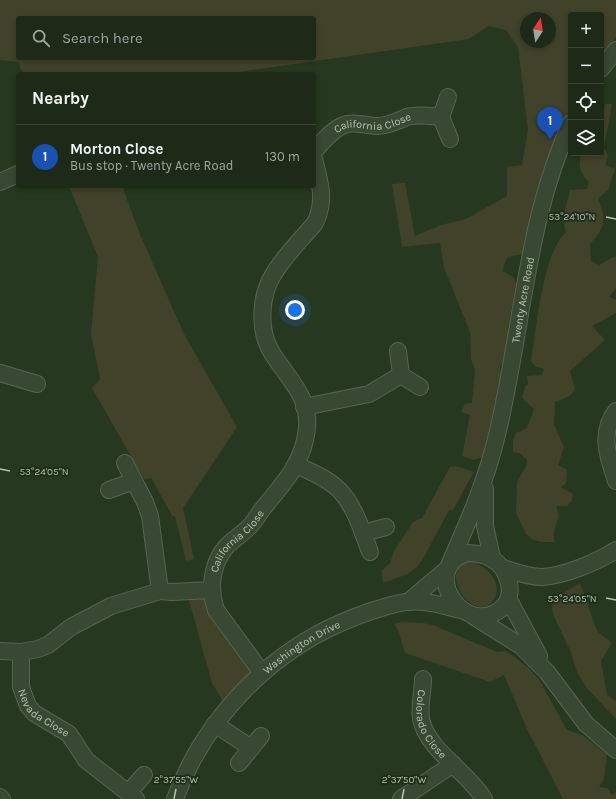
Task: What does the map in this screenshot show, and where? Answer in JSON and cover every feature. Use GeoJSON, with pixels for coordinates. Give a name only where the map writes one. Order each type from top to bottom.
{"type":"FeatureCollection","features":[{"type":"Feature","properties":{"kind":"street"},"geometry":{"type":"LineString","coordinates":[[604,61],[616,50]]}},
{"type":"Feature","properties":{"kind":"street"},"geometry":{"type":"LineString","coordinates":[[448,97],[441,117],[450,139]]}},
{"type":"Feature","properties":{"kind":"street","name":"California Close"},"geometry":{"type":"LineString","coordinates":[[316,149],[331,133],[345,124],[354,123],[380,126],[390,125],[408,117],[420,115],[441,117]]}},
{"type":"Feature","properties":{"kind":"street","name":"Twenty Acre Road"},"geometry":{"type":"LineString","coordinates":[[448,566],[486,480],[497,433],[539,223],[552,171],[568,131]]}},
{"type":"Feature","properties":{"kind":"street","name":"California Close"},"geometry":{"type":"LineString","coordinates":[[262,674],[221,618],[213,600],[212,590],[214,569],[225,548],[250,526],[290,477],[306,438],[307,426],[304,407],[295,383],[267,344],[264,334],[263,310],[268,286],[273,275],[315,223],[320,214],[323,195],[316,167]]}},
{"type":"Feature","properties":{"kind":"street"},"geometry":{"type":"LineString","coordinates":[[0,182],[16,175]]}},
{"type":"Feature","properties":{"kind":"street"},"geometry":{"type":"LineString","coordinates":[[398,351],[401,375]]}},
{"type":"Feature","properties":{"kind":"street"},"geometry":{"type":"LineString","coordinates":[[0,373],[38,384]]}},
{"type":"Feature","properties":{"kind":"street"},"geometry":{"type":"LineString","coordinates":[[304,407],[369,394],[401,375]]}},
{"type":"Feature","properties":{"kind":"street"},"geometry":{"type":"LineString","coordinates":[[401,375],[420,387]]}},
{"type":"Feature","properties":{"kind":"street"},"geometry":{"type":"LineString","coordinates":[[616,411],[608,424],[605,440],[616,480]]}},
{"type":"Feature","properties":{"kind":"street"},"geometry":{"type":"LineString","coordinates":[[125,463],[145,502],[150,516],[160,591]]}},
{"type":"Feature","properties":{"kind":"street"},"geometry":{"type":"LineString","coordinates":[[296,465],[316,474],[340,491],[353,507],[370,552]]}},
{"type":"Feature","properties":{"kind":"street","name":"Twenty Acre Road"},"geometry":{"type":"LineString","coordinates":[[486,480],[485,526],[497,563]]}},
{"type":"Feature","properties":{"kind":"street"},"geometry":{"type":"LineString","coordinates":[[108,490],[134,481]]}},
{"type":"Feature","properties":{"kind":"street"},"geometry":{"type":"LineString","coordinates":[[363,533],[386,527]]}},
{"type":"Feature","properties":{"kind":"street"},"geometry":{"type":"LineString","coordinates":[[465,612],[482,617],[491,616],[498,612],[510,598],[542,577],[592,563],[616,550]]}},
{"type":"Feature","properties":{"kind":"street"},"geometry":{"type":"LineString","coordinates":[[542,577],[524,574],[475,553],[466,553],[458,556],[448,566],[446,581],[448,592],[453,602],[465,612],[521,646],[547,672],[586,724],[616,750]]}},
{"type":"Feature","properties":{"kind":"street"},"geometry":{"type":"LineString","coordinates":[[497,563],[509,583],[510,598],[547,672]]}},
{"type":"Feature","properties":{"kind":"street","name":"Washington Drive"},"geometry":{"type":"LineString","coordinates":[[408,602],[448,566]]}},
{"type":"Feature","properties":{"kind":"street"},"geometry":{"type":"LineString","coordinates":[[0,651],[21,652],[38,649],[48,645],[71,627],[111,606],[160,591],[172,592],[212,590]]}},
{"type":"Feature","properties":{"kind":"street","name":"Washington Drive"},"geometry":{"type":"LineString","coordinates":[[175,799],[193,758],[215,724],[244,690],[262,674],[309,638],[336,624],[394,604],[408,602],[427,603],[465,612]]}},
{"type":"Feature","properties":{"kind":"street","name":"Nevada Close"},"geometry":{"type":"LineString","coordinates":[[21,652],[21,687],[28,706],[34,713],[69,734],[86,760],[132,796],[144,775]]}},
{"type":"Feature","properties":{"kind":"street","name":"Colorado Close"},"geometry":{"type":"LineString","coordinates":[[423,679],[420,710],[424,728],[438,749],[484,799]]}},
{"type":"Feature","properties":{"kind":"street"},"geometry":{"type":"LineString","coordinates":[[215,724],[251,748]]}},
{"type":"Feature","properties":{"kind":"street"},"geometry":{"type":"LineString","coordinates":[[239,763],[261,736]]}},
{"type":"Feature","properties":{"kind":"street","name":"Colorado Close"},"geometry":{"type":"LineString","coordinates":[[401,799],[452,764]]}},
{"type":"Feature","properties":{"kind":"green space"},"geometry":{"type":"Polygon","coordinates":[[[0,0],[616,0],[616,37],[604,55],[604,12],[568,12],[568,112],[523,254],[508,257],[504,264],[503,271],[513,277],[516,283],[508,329],[512,336],[510,346],[500,367],[502,386],[494,404],[498,418],[486,440],[489,446],[485,456],[474,460],[462,456],[470,415],[461,412],[465,404],[472,403],[475,370],[471,359],[470,332],[444,268],[440,243],[402,247],[392,184],[405,183],[415,236],[441,225],[466,219],[507,196],[507,167],[522,165],[528,130],[518,47],[506,30],[488,26],[469,39],[238,72],[22,72],[18,62],[0,60],[0,0]]]}},
{"type":"Feature","properties":{"kind":"green space"},"geometry":{"type":"Polygon","coordinates":[[[605,104],[612,104],[604,148],[604,120],[605,104]]]}},
{"type":"Feature","properties":{"kind":"green space"},"geometry":{"type":"Polygon","coordinates":[[[604,148],[608,156],[605,165],[615,169],[608,190],[598,199],[603,212],[603,223],[599,233],[590,244],[591,261],[599,265],[615,256],[616,288],[609,297],[616,300],[616,313],[592,326],[605,340],[570,371],[575,389],[570,396],[555,402],[554,425],[564,447],[558,465],[567,470],[566,483],[561,487],[573,494],[572,501],[567,506],[556,506],[559,516],[554,531],[554,542],[541,542],[532,539],[526,534],[516,513],[517,482],[526,466],[527,460],[520,453],[513,452],[513,440],[516,433],[527,428],[534,409],[522,398],[525,387],[528,384],[527,376],[542,375],[544,369],[535,366],[531,361],[538,312],[546,273],[552,256],[558,242],[566,233],[563,218],[570,190],[587,189],[589,182],[582,173],[580,163],[581,156],[604,156],[604,148]]]}},
{"type":"Feature","properties":{"kind":"green space"},"geometry":{"type":"Polygon","coordinates":[[[70,188],[123,188],[139,232],[184,334],[237,427],[183,508],[194,559],[186,561],[175,516],[173,517],[151,478],[144,479],[92,388],[100,379],[91,334],[98,257],[70,188]]]}},
{"type":"Feature","properties":{"kind":"green space"},"geometry":{"type":"Polygon","coordinates":[[[456,466],[474,472],[453,510],[449,510],[423,559],[417,567],[408,574],[383,583],[382,570],[390,563],[394,551],[413,522],[422,518],[450,467],[456,466]]]}},
{"type":"Feature","properties":{"kind":"green space"},"geometry":{"type":"Polygon","coordinates":[[[468,561],[486,570],[495,581],[497,587],[496,594],[493,601],[486,606],[477,606],[469,602],[457,585],[456,576],[459,567],[468,561]]]}},
{"type":"Feature","properties":{"kind":"green space"},"geometry":{"type":"Polygon","coordinates":[[[580,583],[597,631],[612,643],[601,661],[607,695],[616,701],[616,719],[586,687],[577,672],[570,650],[554,617],[552,608],[554,601],[559,596],[580,583]]]}},
{"type":"Feature","properties":{"kind":"green space"},"geometry":{"type":"Polygon","coordinates":[[[186,590],[212,590],[262,673],[227,708],[212,683],[186,590]]]}},
{"type":"Feature","properties":{"kind":"green space"},"geometry":{"type":"Polygon","coordinates":[[[402,622],[433,625],[497,652],[506,651],[528,667],[540,681],[567,730],[582,735],[607,754],[604,779],[599,787],[607,788],[612,795],[616,792],[616,799],[563,799],[526,727],[504,675],[490,682],[405,653],[398,630],[394,624],[402,622]]]}},
{"type":"Feature","properties":{"kind":"place","name":"Morton Close"},"geometry":{"type":"Point","coordinates":[550,140]}}]}
